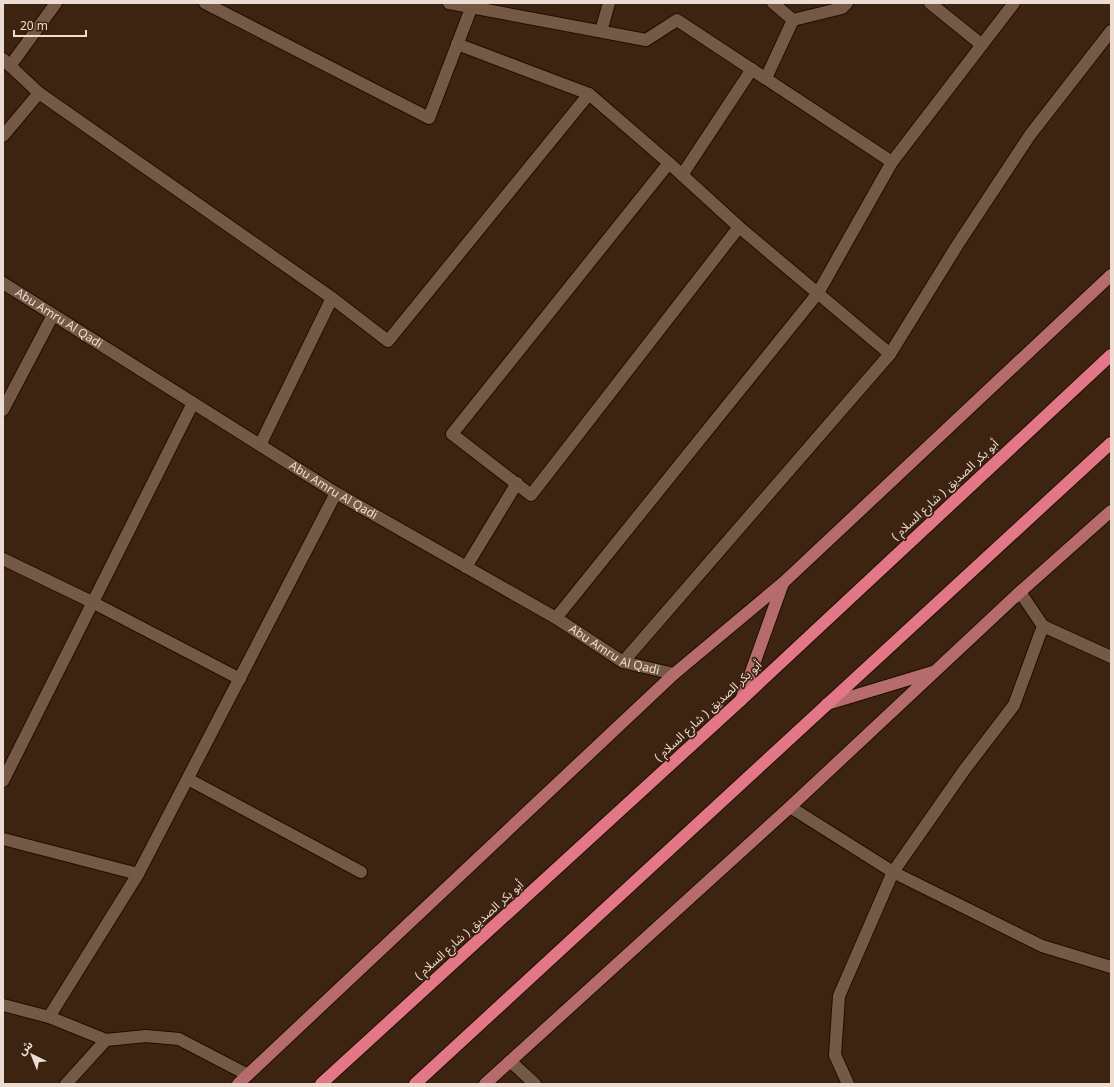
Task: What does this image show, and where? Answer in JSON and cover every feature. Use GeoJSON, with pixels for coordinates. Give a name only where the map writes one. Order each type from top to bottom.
{"type":"FeatureCollection","features":[{"type":"Feature","properties":{"kind":"highway","name":"( شارع السلام ) أبو بكر الصديق"},"geometry":{"type":"LineString","coordinates":[[321,1084],[741,700],[1111,355]]}},
{"type":"Feature","properties":{"kind":"highway"},"geometry":{"type":"LineString","coordinates":[[415,1084],[1111,443]]}},
{"type":"Feature","properties":{"kind":"main road"},"geometry":{"type":"LineString","coordinates":[[238,1084],[674,674],[784,582],[1111,275]]}},
{"type":"Feature","properties":{"kind":"main road"},"geometry":{"type":"LineString","coordinates":[[485,1084],[790,807],[1020,592],[1111,511]]}},
{"type":"Feature","properties":{"kind":"main road"},"geometry":{"type":"LineString","coordinates":[[741,700],[784,582]]}},
{"type":"Feature","properties":{"kind":"main road"},"geometry":{"type":"LineString","coordinates":[[825,705],[937,670]]}},
{"type":"Feature","properties":{"kind":"street"},"geometry":{"type":"LineString","coordinates":[[56,3],[6,62],[39,93],[332,298],[388,342],[589,94]]}},
{"type":"Feature","properties":{"kind":"street"},"geometry":{"type":"LineString","coordinates":[[205,3],[429,118],[472,6]]}},
{"type":"Feature","properties":{"kind":"street"},"geometry":{"type":"LineString","coordinates":[[449,3],[472,6],[646,40],[677,20],[892,162]]}},
{"type":"Feature","properties":{"kind":"street"},"geometry":{"type":"LineString","coordinates":[[601,31],[609,3]]}},
{"type":"Feature","properties":{"kind":"street"},"geometry":{"type":"LineString","coordinates":[[773,3],[793,20]]}},
{"type":"Feature","properties":{"kind":"street"},"geometry":{"type":"LineString","coordinates":[[793,20],[842,8],[847,3]]}},
{"type":"Feature","properties":{"kind":"street"},"geometry":{"type":"LineString","coordinates":[[930,3],[982,45]]}},
{"type":"Feature","properties":{"kind":"street"},"geometry":{"type":"LineString","coordinates":[[556,618],[818,293],[892,162],[1014,3]]}},
{"type":"Feature","properties":{"kind":"street"},"geometry":{"type":"LineString","coordinates":[[766,78],[793,20]]}},
{"type":"Feature","properties":{"kind":"street"},"geometry":{"type":"LineString","coordinates":[[623,662],[890,354],[958,244],[1030,135],[1111,31]]}},
{"type":"Feature","properties":{"kind":"street"},"geometry":{"type":"LineString","coordinates":[[457,44],[589,94],[669,163],[739,227],[890,354]]}},
{"type":"Feature","properties":{"kind":"street"},"geometry":{"type":"LineString","coordinates":[[682,175],[752,69]]}},
{"type":"Feature","properties":{"kind":"street"},"geometry":{"type":"LineString","coordinates":[[3,136],[39,93]]}},
{"type":"Feature","properties":{"kind":"street"},"geometry":{"type":"LineString","coordinates":[[669,163],[452,434],[531,495],[739,227]]}},
{"type":"Feature","properties":{"kind":"street","name":"Abu Amru Al Qadi"},"geometry":{"type":"LineString","coordinates":[[3,283],[336,493],[556,618],[623,662],[674,674]]}},
{"type":"Feature","properties":{"kind":"street"},"geometry":{"type":"LineString","coordinates":[[260,445],[332,298]]}},
{"type":"Feature","properties":{"kind":"street"},"geometry":{"type":"LineString","coordinates":[[3,410],[53,315]]}},
{"type":"Feature","properties":{"kind":"street"},"geometry":{"type":"LineString","coordinates":[[3,781],[94,603],[193,403]]}},
{"type":"Feature","properties":{"kind":"street"},"geometry":{"type":"LineString","coordinates":[[466,567],[517,483]]}},
{"type":"Feature","properties":{"kind":"street"},"geometry":{"type":"LineString","coordinates":[[49,1017],[138,874],[336,493]]}},
{"type":"Feature","properties":{"kind":"street"},"geometry":{"type":"LineString","coordinates":[[3,559],[94,603],[240,679]]}},
{"type":"Feature","properties":{"kind":"street"},"geometry":{"type":"LineString","coordinates":[[1020,592],[1043,626],[1111,656]]}},
{"type":"Feature","properties":{"kind":"street"},"geometry":{"type":"LineString","coordinates":[[848,1084],[835,1056],[839,996],[893,872],[965,769],[1014,705],[1043,626]]}},
{"type":"Feature","properties":{"kind":"street"},"geometry":{"type":"LineString","coordinates":[[188,779],[361,872]]}},
{"type":"Feature","properties":{"kind":"street"},"geometry":{"type":"LineString","coordinates":[[790,807],[893,872],[1042,946],[1111,967]]}},
{"type":"Feature","properties":{"kind":"street"},"geometry":{"type":"LineString","coordinates":[[3,838],[138,874]]}},
{"type":"Feature","properties":{"kind":"street"},"geometry":{"type":"LineString","coordinates":[[3,1005],[49,1017],[106,1040],[146,1036],[179,1039],[248,1075]]}},
{"type":"Feature","properties":{"kind":"street"},"geometry":{"type":"LineString","coordinates":[[66,1084],[106,1040]]}},
{"type":"Feature","properties":{"kind":"street"},"geometry":{"type":"LineString","coordinates":[[510,1062],[535,1084]]}}]}
